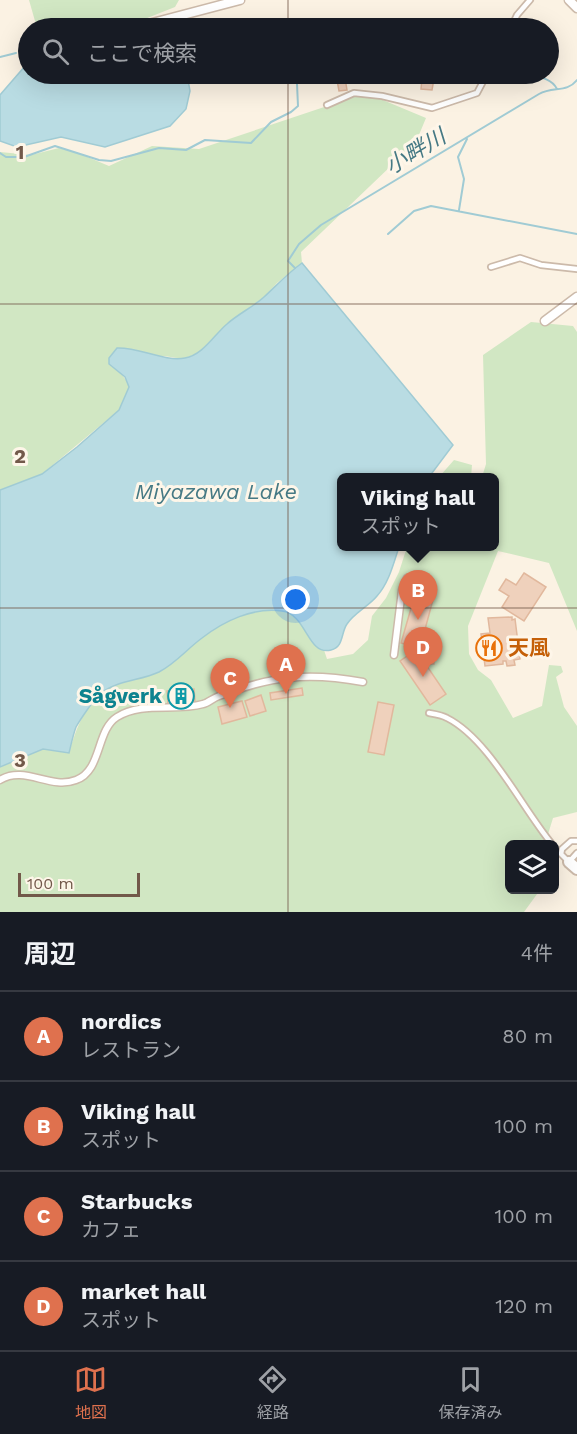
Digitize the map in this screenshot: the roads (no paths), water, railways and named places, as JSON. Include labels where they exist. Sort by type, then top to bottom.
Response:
[{"type":"street","points":[[174,18],[240,0]]},
{"type":"street","points":[[569,0],[577,8]]},
{"type":"street","points":[[545,321],[577,297]]},
{"type":"street","points":[[394,655],[402,590],[407,578]]},
{"type":"street","points":[[0,780],[8,775],[16,774],[58,782],[78,780],[90,769],[109,726],[116,717],[138,710],[203,704],[250,686],[298,676],[330,676],[363,682]]},
{"type":"lane","points":[[516,18],[530,0]]},
{"type":"lane","points":[[327,105],[354,93],[382,96],[427,108],[436,108],[477,93],[482,84]]},
{"type":"lane","points":[[491,267],[520,258],[541,265],[577,269]]},
{"type":"lane","points":[[429,712],[447,717],[468,732],[495,763],[548,840]]},
{"type":"lane","points":[[577,841],[571,841],[562,849],[562,856],[573,866],[577,853]]},
{"type":"water","points":[[18,74],[18,84],[189,84],[190,91],[186,109],[170,126],[105,147],[61,137],[17,147],[0,141],[0,95]]},
{"type":"water","name":"Miyazawa Lake","points":[[302,263],[453,445],[432,473],[337,473],[337,551],[398,551],[385,585],[374,600],[350,620],[340,643],[331,650],[317,647],[297,619],[290,614],[271,610],[250,613],[229,621],[211,632],[159,672],[121,683],[100,694],[76,727],[69,753],[43,749],[0,767],[0,490],[42,474],[119,410],[129,387],[125,377],[109,364],[109,358],[117,348],[177,359],[191,356],[203,349],[227,324],[260,301]]},
{"type":"waterway","points":[[0,57],[16,53]]},
{"type":"waterway","name":"小畔川","points":[[295,268],[288,261],[299,244],[321,225],[539,94],[569,87],[577,80]]},
{"type":"waterway","points":[[0,153],[6,157],[24,157],[55,146],[99,160],[111,161],[159,148],[186,150],[205,140],[251,143],[271,122],[298,106],[297,84]]},
{"type":"waterway","points":[[553,84],[557,89]]},
{"type":"waterway","points":[[459,210],[464,179],[458,157],[467,139]]},
{"type":"waterway","points":[[388,234],[414,211],[431,206],[577,234]]},
{"type":"place","name":"Viking hall","points":[[418,620]]},
{"type":"place","name":"天風","points":[[489,648]]},
{"type":"place","name":"market hall","points":[[423,677]]},
{"type":"place","name":"nordics","points":[[286,694]]},
{"type":"place","name":"Sågverk","points":[[181,696]]},
{"type":"place","name":"Starbucks","points":[[230,708]]}]
